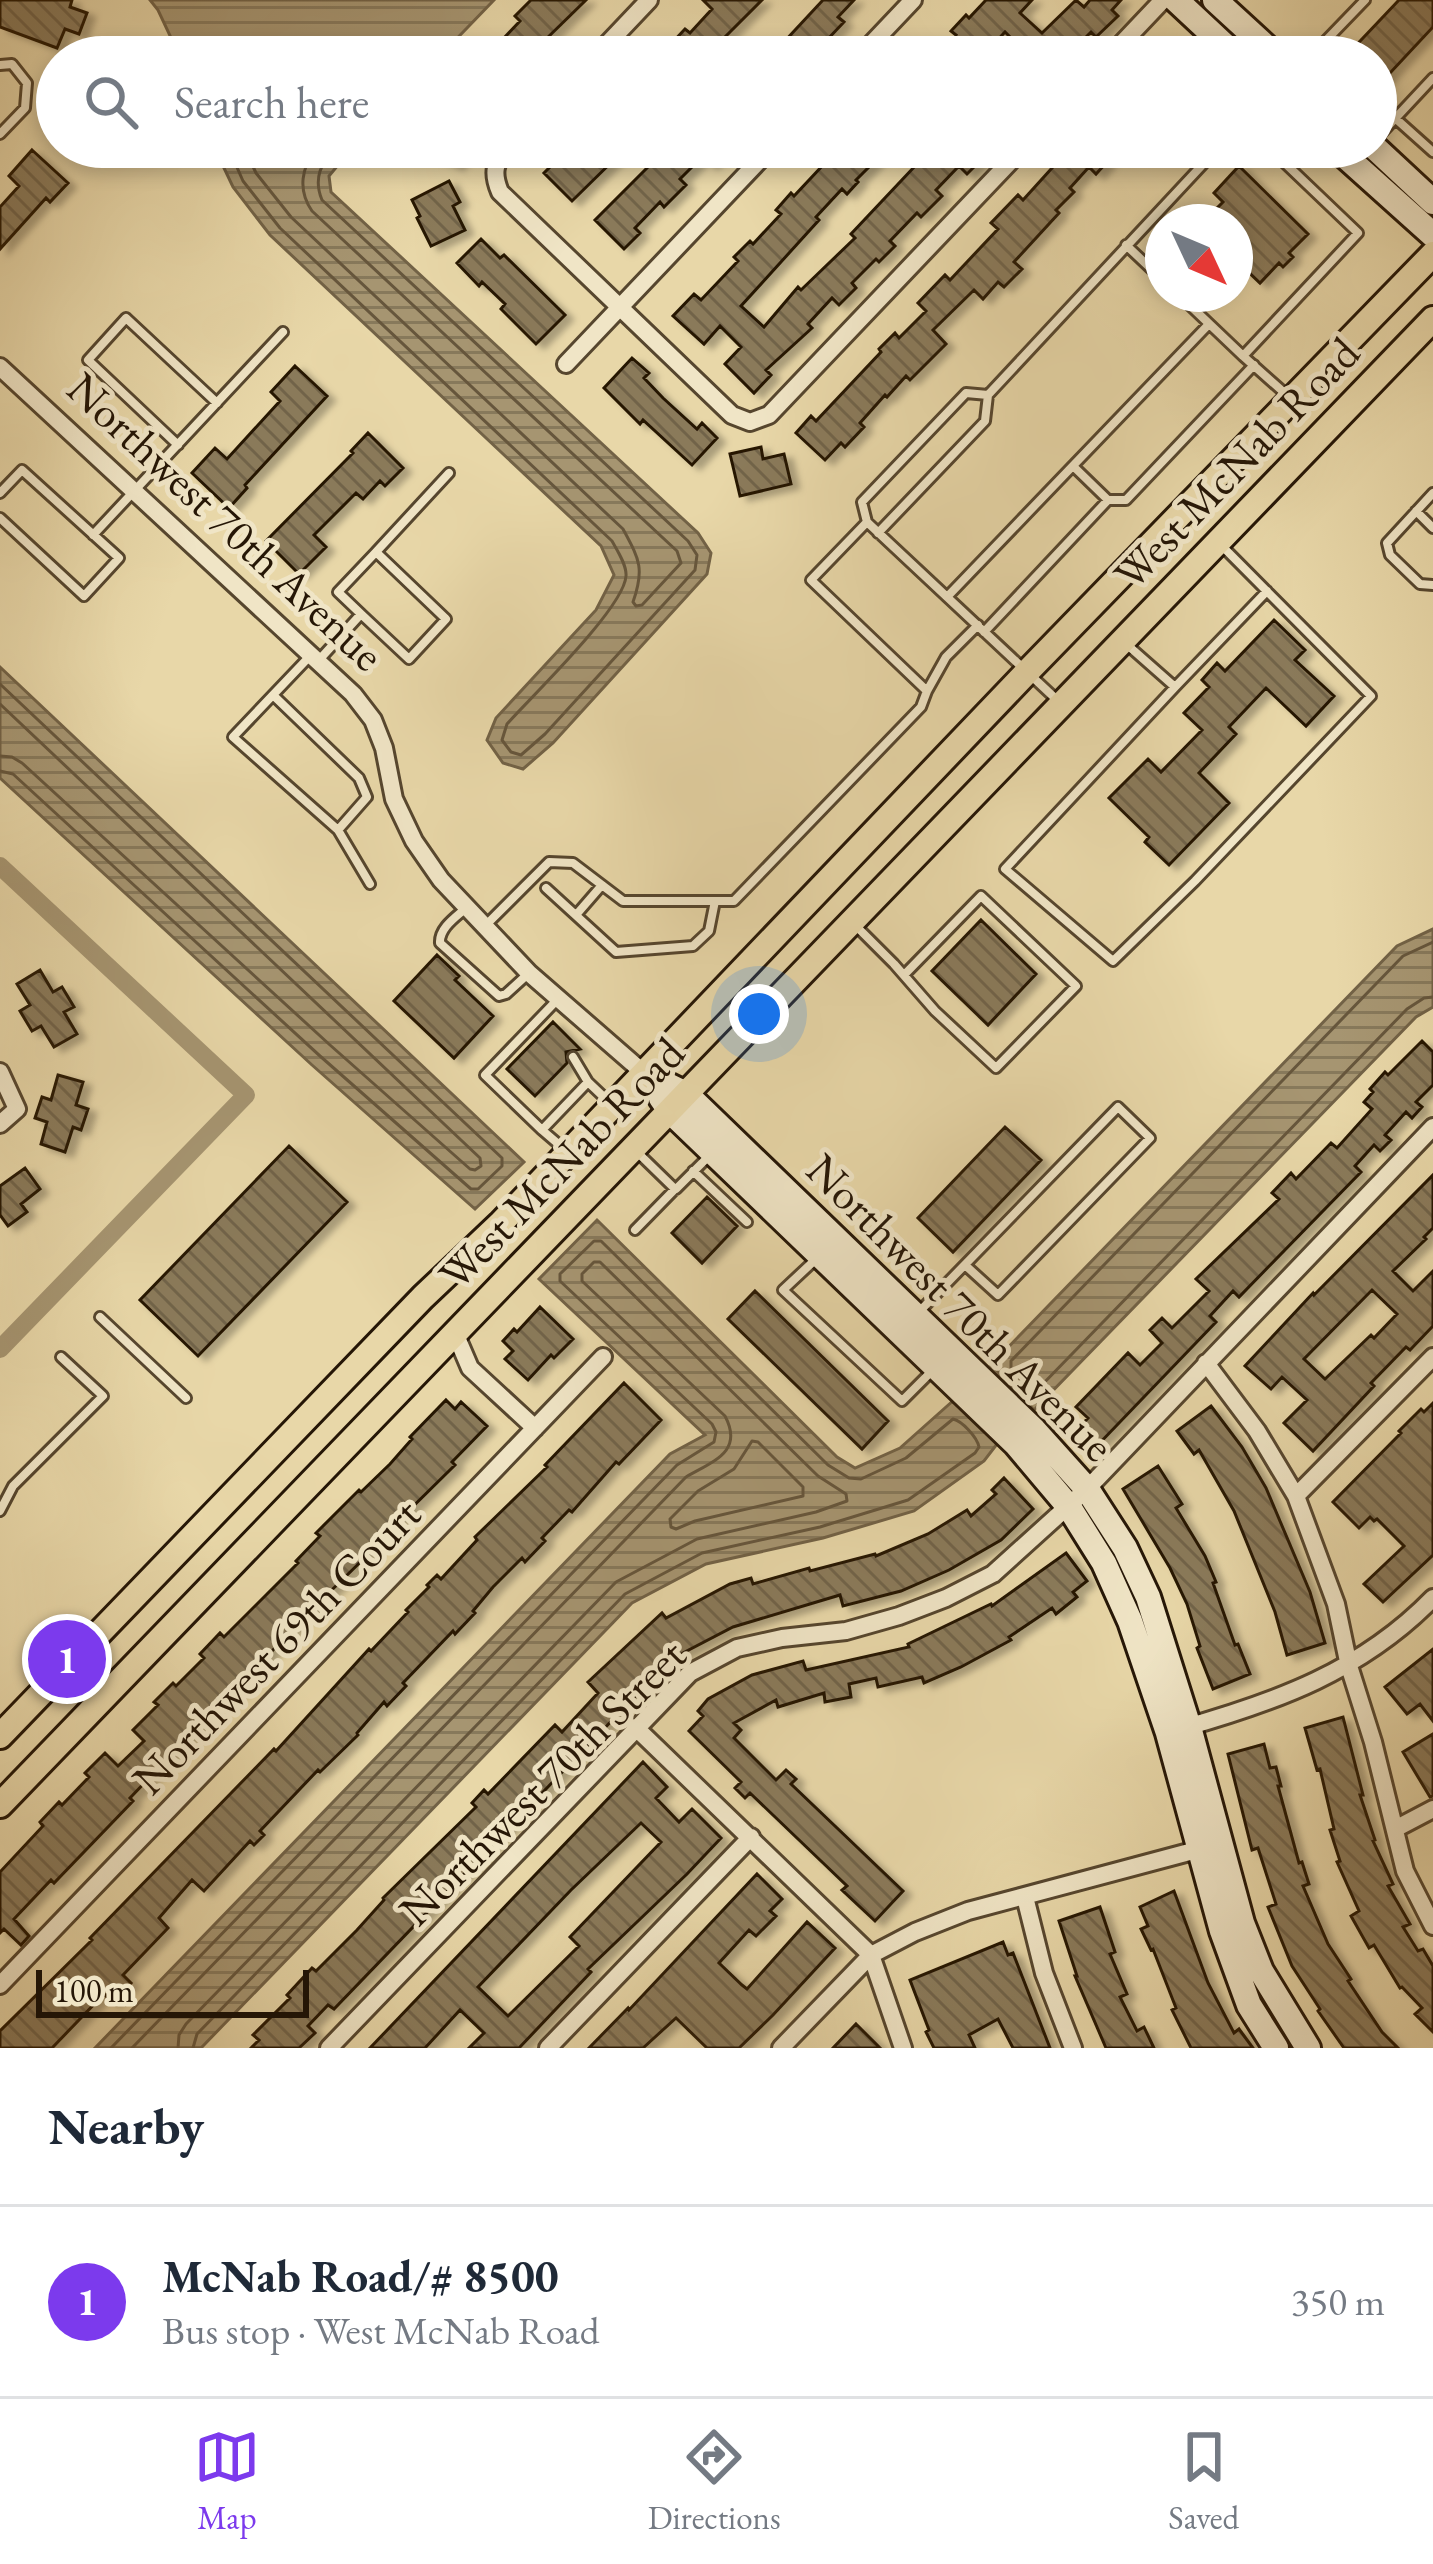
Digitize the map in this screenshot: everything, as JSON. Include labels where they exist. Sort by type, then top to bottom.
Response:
[{"type":"main road","name":"West McNab Road","points":[[0,1736],[1433,254]]},
{"type":"main road","name":"West McNab Road","points":[[0,1804],[1433,320]]},
{"type":"street","points":[[615,36],[649,0]]},
{"type":"street","points":[[1129,36],[1163,0]]},
{"type":"street","points":[[1176,0],[1215,36]]},
{"type":"street","points":[[1215,0],[1254,36]]},
{"type":"street","points":[[878,36],[911,1]]},
{"type":"street","points":[[1397,165],[1433,202]]},
{"type":"street","points":[[495,168],[493,176],[500,192],[732,415],[750,422],[769,415],[1004,168]]},
{"type":"street","points":[[566,364],[752,168]]},
{"type":"street","points":[[1358,168],[1433,235]]},
{"type":"street","name":"Northwest 70th Avenue","points":[[0,368],[353,694],[373,720],[394,799],[414,841],[441,880],[529,973],[916,1315],[944,1359],[1016,1444],[1078,1498],[1178,1730],[1210,1846],[1261,1971],[1308,2048]]},
{"type":"street","points":[[0,1072],[17,1109],[0,1124]]},
{"type":"street","name":"Northwest 70th Avenue","points":[[678,1102],[713,1152],[819,1257],[944,1359]]},
{"type":"street","name":"Northwest 70th Street","points":[[329,2048],[690,1673],[737,1648],[882,1621],[946,1598],[993,1574],[1078,1498],[1433,1127]]},
{"type":"street","points":[[455,1333],[470,1368],[535,1428]]},
{"type":"street","name":"Northwest 69th Court","points":[[0,1985],[603,1357]]},
{"type":"street","points":[[1296,1496],[1433,1357]]},
{"type":"street","points":[[1207,1363],[1257,1430],[1296,1496],[1336,1604],[1405,1871],[1433,1926]]},
{"type":"street","points":[[1178,1730],[1278,1698],[1349,1666],[1433,1598]]},
{"type":"street","points":[[635,1727],[871,1955],[903,2048]]},
{"type":"street","points":[[1395,1829],[1433,1810]]},
{"type":"street","points":[[548,2048],[751,1837]]},
{"type":"street","points":[[781,2048],[871,1955],[915,1932],[968,1911],[1210,1846]]},
{"type":"street","name":"Northwest 70th Avenue","points":[[1210,1846],[1222,1931],[1249,2006],[1276,2048]]},
{"type":"street","points":[[1025,1897],[1044,1973],[1072,2048]]},
{"type":"lane","points":[[1330,36],[1365,0]]},
{"type":"lane","points":[[0,65],[12,64],[27,83],[25,108],[0,134]]},
{"type":"lane","points":[[1397,117],[1433,78]]},
{"type":"lane","points":[[1397,119],[1433,152]]},
{"type":"lane","points":[[878,533],[985,421],[988,395],[1199,168]]},
{"type":"lane","points":[[1244,356],[1358,233],[1290,168]]},
{"type":"lane","points":[[1126,245],[1145,263]]},
{"type":"lane","points":[[1197,312],[1292,400]]},
{"type":"lane","points":[[178,445],[88,360],[126,318],[217,404]]},
{"type":"lane","points":[[947,597],[1209,324]]},
{"type":"lane","points":[[93,535],[283,332]]},
{"type":"lane","points":[[1073,466],[1108,500],[1126,500],[1254,365]]},
{"type":"lane","points":[[988,395],[966,393],[862,502],[867,522],[1062,704]]},
{"type":"lane","points":[[0,494],[22,470],[119,558],[84,596],[0,518]]},
{"type":"lane","points":[[376,552],[446,619],[410,659],[338,592],[449,473]]},
{"type":"lane","points":[[1433,493],[1387,543],[1390,555],[1420,584],[1433,585]]},
{"type":"lane","points":[[485,926],[549,862],[573,863],[622,902],[734,901],[921,707],[946,657],[981,629],[1108,500]]},
{"type":"lane","points":[[1416,511],[1433,527]]},
{"type":"lane","points":[[867,522],[811,580],[927,691]]},
{"type":"lane","points":[[1217,542],[1267,591],[1371,696],[1113,961],[1005,868],[1267,591]]},
{"type":"lane","points":[[361,614],[233,737],[338,830],[370,884]]},
{"type":"lane","points":[[1123,640],[1175,687]]},
{"type":"lane","points":[[273,695],[359,778],[367,797],[338,830]]},
{"type":"lane","points":[[576,915],[602,885]]},
{"type":"lane","points":[[546,888],[616,952],[693,946],[709,932],[715,901]]},
{"type":"lane","points":[[852,922],[935,1010],[996,1068],[1076,986],[981,896],[904,975]]},
{"type":"lane","points":[[467,907],[448,924],[440,943],[499,996],[529,973]]},
{"type":"lane","points":[[558,998],[485,1076],[542,1130],[559,1162]]},
{"type":"lane","points":[[538,1020],[546,1028]]},
{"type":"lane","points":[[573,1057],[588,1082],[613,1106]]},
{"type":"lane","points":[[542,1130],[588,1082]]},
{"type":"lane","points":[[916,1315],[1118,1107],[1150,1138],[998,1295],[965,1265]]},
{"type":"lane","points":[[634,1148],[675,1189]]},
{"type":"lane","points":[[635,1230],[713,1152]]},
{"type":"lane","points":[[693,1171],[747,1222]]},
{"type":"lane","points":[[819,1257],[783,1290],[902,1400],[944,1359]]},
{"type":"lane","points":[[100,1317],[186,1398]]},
{"type":"lane","points":[[0,1511],[14,1486],[103,1396],[62,1357]]},
{"type":"water","points":[[150,0],[494,0],[459,36],[170,36]]},
{"type":"water","points":[[224,168],[336,168],[329,176],[331,192],[698,533],[711,553],[707,574],[553,743],[523,769],[503,763],[487,740],[496,718],[596,610],[614,575],[601,546],[270,235]]},
{"type":"water","points":[[0,667],[524,1162],[475,1209],[0,778]]},
{"type":"water","points":[[1433,929],[1433,1007],[1416,1017],[1034,1410],[991,1365],[1397,946]]},
{"type":"water","points":[[597,1220],[837,1457],[855,1468],[900,1448],[955,1399],[997,1444],[984,1461],[914,1511],[823,1538],[706,1564],[632,1603],[201,2048],[95,2048],[670,1454],[705,1435],[539,1279]]},
{"type":"building","points":[[0,0],[72,0],[70,7],[87,13],[79,34],[65,29],[62,36],[36,36],[36,40],[0,27]]},
{"type":"building","points":[[531,0],[586,0],[549,36],[506,36],[520,21],[515,16]]},
{"type":"building","points":[[703,0],[762,0],[726,36],[678,36],[685,29],[690,33],[712,9]]},
{"type":"building","points":[[823,0],[854,0],[838,17],[844,22],[831,36],[790,36]]},
{"type":"building","points":[[986,0],[1032,0],[1020,13],[1042,33],[1076,0],[1084,7],[1090,0],[1121,0],[1112,10],[1118,16],[1097,36],[1091,32],[1087,36],[1009,36],[1005,32],[1001,36],[955,36],[951,31],[966,15],[969,18]]},
{"type":"building","points":[[1399,0],[1433,0],[1433,27],[1397,66],[1397,36],[1365,36]]},
{"type":"building","points":[[32,150],[36,168],[52,168],[68,183],[50,202],[46,198],[0,249],[0,207],[19,186],[9,176]]},
{"type":"building","points":[[549,168],[606,168],[572,201],[544,173]]},
{"type":"building","points":[[647,168],[691,168],[680,179],[686,185],[664,207],[660,202],[635,228],[640,233],[624,249],[595,220]]},
{"type":"building","points":[[820,168],[868,168],[847,194],[842,189],[816,217],[819,220],[741,306],[764,327],[798,287],[801,290],[855,238],[851,234],[913,168],[957,168],[936,190],[942,196],[890,241],[895,246],[852,283],[856,288],[839,305],[832,298],[808,324],[812,328],[766,370],[771,375],[754,393],[725,364],[741,347],[720,326],[704,344],[673,316],[694,294],[701,300],[738,261],[734,257],[781,214],[776,210],[791,193],[794,196]]},
{"type":"building","points":[[1052,168],[1088,168],[1070,188],[1074,192],[1056,210],[1059,213],[1014,262],[1022,269],[1004,287],[998,282],[983,299],[974,290],[933,330],[946,344],[910,380],[906,376],[885,395],[860,423],[864,427],[825,460],[796,433],[811,416],[816,421],[895,333],[899,338],[926,311],[918,303],[945,275],[950,280],[998,229],[991,223],[1018,195],[1023,200]]},
{"type":"building","points":[[1241,168],[1308,234],[1289,253],[1293,257],[1283,267],[1279,263],[1260,283],[1253,276],[1253,204],[1223,202],[1214,193]]},
{"type":"building","points":[[449,181],[460,202],[453,206],[465,230],[431,246],[412,200]]},
{"type":"building","points":[[481,239],[565,315],[536,344],[501,309],[505,304],[457,263]]},
{"type":"building","points":[[632,358],[649,373],[644,378],[663,398],[697,429],[702,423],[717,438],[692,465],[604,388]]},
{"type":"building","points":[[295,366],[327,396],[229,508],[192,473],[215,448],[227,459],[280,401],[271,392]]},
{"type":"building","points":[[368,433],[403,468],[385,486],[380,481],[363,499],[356,493],[314,535],[326,547],[299,574],[266,541]]},
{"type":"building","points":[[761,447],[763,459],[784,454],[791,484],[740,496],[730,454]]},
{"type":"building","points":[[1274,620],[1305,650],[1295,660],[1334,696],[1306,726],[1266,688],[1229,727],[1236,734],[1199,773],[1229,803],[1169,865],[1145,842],[1149,837],[1109,798],[1148,759],[1161,772],[1202,730],[1184,713],[1209,687],[1202,680],[1217,663],[1225,671]]},
{"type":"building","points":[[981,920],[1036,974],[988,1025],[932,971]]},
{"type":"building","points":[[437,955],[459,976],[455,980],[493,1016],[454,1058],[394,1001]]},
{"type":"building","points":[[40,970],[53,992],[62,987],[74,1007],[64,1012],[77,1034],[54,1047],[41,1026],[32,1031],[20,1011],[30,1005],[17,984]]},
{"type":"building","points":[[553,1022],[580,1049],[566,1052],[567,1063],[535,1096],[507,1069]]},
{"type":"building","points":[[1422,1041],[1433,1052],[1433,1085],[1416,1102],[1422,1107],[1412,1118],[1406,1112],[1385,1135],[1391,1140],[1380,1151],[1374,1145],[1355,1166],[1361,1172],[1239,1297],[1233,1291],[1210,1316],[1216,1322],[1094,1449],[1075,1432],[1088,1418],[1076,1407],[1128,1353],[1140,1365],[1162,1343],[1150,1330],[1162,1318],[1172,1328],[1209,1291],[1196,1279],[1279,1199],[1272,1193],[1291,1173],[1296,1179],[1331,1143],[1337,1148],[1372,1109],[1364,1102],[1373,1092],[1370,1089]]},
{"type":"building","points":[[58,1075],[83,1082],[76,1105],[88,1109],[81,1130],[73,1127],[65,1152],[41,1144],[47,1122],[35,1118],[42,1097],[51,1100]]},
{"type":"building","points":[[1005,1127],[1041,1160],[953,1252],[918,1218]]},
{"type":"building","points":[[289,1146],[347,1202],[198,1356],[140,1300]]},
{"type":"building","points":[[25,1168],[40,1189],[21,1204],[27,1212],[8,1226],[0,1215],[0,1186]]},
{"type":"building","points":[[1433,1175],[1433,1228],[1393,1271],[1413,1291],[1433,1271],[1433,1326],[1371,1383],[1374,1386],[1313,1451],[1284,1423],[1307,1400],[1282,1377],[1271,1389],[1245,1366]],"holes":[[[1372,1290],[1397,1314],[1325,1379],[1304,1359]]]},
{"type":"building","points":[[707,1197],[737,1226],[702,1263],[672,1233]]},
{"type":"building","points":[[755,1291],[888,1421],[862,1449],[728,1319]]},
{"type":"building","points":[[540,1307],[573,1339],[528,1380],[505,1359],[513,1351],[503,1341]]},
{"type":"building","points":[[624,1383],[661,1420],[542,1538],[545,1541],[525,1562],[522,1558],[493,1587],[475,1613],[403,1683],[406,1686],[387,1706],[384,1702],[358,1735],[260,1831],[264,1835],[254,1845],[250,1841],[204,1891],[192,1880],[159,1918],[168,1928],[123,1975],[131,1983],[112,2002],[104,1994],[52,2048],[0,2048],[0,2031],[276,1751],[408,1612],[427,1585],[437,1575],[441,1579],[475,1537]]},
{"type":"building","points":[[446,1400],[455,1409],[461,1402],[487,1426],[452,1462],[455,1465],[299,1622],[248,1682],[198,1727],[54,1883],[51,1880],[14,1919],[29,1936],[21,1945],[4,1929],[0,1933],[0,1872],[43,1826],[40,1822],[89,1777],[85,1773],[105,1753],[118,1766],[144,1741],[133,1730],[158,1705],[154,1702],[204,1658],[200,1654],[220,1633],[224,1637],[298,1563],[320,1536],[316,1533],[390,1464]]},
{"type":"building","points":[[1433,1403],[1433,1555],[1383,1602],[1364,1584],[1404,1546],[1377,1519],[1370,1517],[1359,1528],[1333,1502],[1421,1409],[1424,1412]]},
{"type":"building","points":[[1211,1406],[1266,1488],[1310,1592],[1325,1643],[1287,1655],[1234,1511],[1199,1450],[1194,1454],[1177,1431]]},
{"type":"building","points":[[1158,1466],[1182,1504],[1176,1508],[1205,1556],[1235,1645],[1250,1674],[1213,1689],[1187,1604],[1123,1489]]},
{"type":"building","points":[[1004,1478],[1033,1509],[1001,1540],[949,1570],[901,1591],[843,1606],[840,1595],[733,1627],[683,1653],[649,1682],[334,2009],[328,2005],[308,2026],[315,2033],[299,2048],[251,2048],[259,2040],[253,2035],[312,1968],[316,1971],[476,1807],[472,1803],[484,1790],[488,1794],[555,1725],[562,1732],[598,1693],[588,1682],[662,1613],[666,1618],[751,1578],[753,1584],[876,1556],[928,1534],[967,1510],[971,1516],[996,1494],[992,1490]]},
{"type":"building","points":[[1066,1553],[1087,1581],[1073,1592],[1077,1597],[1056,1614],[1052,1608],[1011,1640],[961,1667],[924,1683],[922,1677],[878,1687],[876,1678],[849,1684],[851,1697],[825,1702],[824,1693],[778,1707],[776,1700],[734,1723],[741,1730],[734,1738],[776,1780],[786,1770],[796,1779],[791,1784],[903,1891],[875,1921],[842,1890],[847,1886],[750,1793],[745,1798],[735,1788],[741,1782],[689,1731],[703,1716],[698,1711],[708,1699],[752,1675],[803,1661],[806,1670],[909,1647],[992,1606]]},
{"type":"building","points":[[1433,1649],[1433,1721],[1420,1704],[1407,1714],[1385,1687]]},
{"type":"building","points":[[1343,1717],[1373,1841],[1393,1884],[1388,1886],[1410,1924],[1403,1927],[1433,1966],[1433,2032],[1415,2014],[1422,2008],[1400,1988],[1374,1945],[1369,1948],[1351,1916],[1359,1911],[1337,1862],[1320,1769],[1305,1728]]},
{"type":"building","points":[[1433,1734],[1433,1796],[1430,1797],[1403,1752]]},
{"type":"building","points":[[1264,1744],[1270,1768],[1276,1767],[1299,1863],[1309,1884],[1303,1886],[1328,1944],[1382,2032],[1398,2048],[1344,2048],[1292,1966],[1268,1907],[1276,1904],[1258,1848],[1252,1850],[1228,1754]]},
{"type":"building","points":[[643,1762],[667,1787],[656,1798],[679,1822],[692,1809],[721,1838],[588,1969],[591,1972],[519,2048],[469,2048],[484,2033],[460,2010],[425,2048],[370,2048]],"holes":[[[641,1823],[661,1842],[570,1937],[579,1946],[508,2016],[478,1987]]]},
{"type":"building","points":[[757,1874],[782,1899],[770,1911],[776,1916],[756,1936],[749,1930],[719,1963],[742,1985],[747,1989],[807,1922],[835,1948],[773,2015],[739,2048],[707,2048],[676,2018],[643,2048],[589,2048],[629,2010]]},
{"type":"building","points":[[1174,1891],[1208,1983],[1234,2033],[1239,2029],[1253,2048],[1191,2048],[1141,1929],[1148,1926],[1140,1907]]},
{"type":"building","points":[[1100,1907],[1115,1952],[1110,1954],[1127,1994],[1120,1997],[1137,2031],[1144,2027],[1154,2048],[1106,2048],[1075,1976],[1059,1921]]},
{"type":"building","points":[[1003,1942],[1008,1955],[1013,1953],[1050,2048],[1013,2048],[998,2019],[969,2035],[975,2048],[934,2048],[910,1980]]},
{"type":"building","points":[[856,2024],[880,2048],[833,2048]]},
{"type":"waterway","points":[[0,866],[246,1095],[0,1349]]},
{"type":"place","name":"McNab Road/# 8500","points":[[67,1659]]}]
